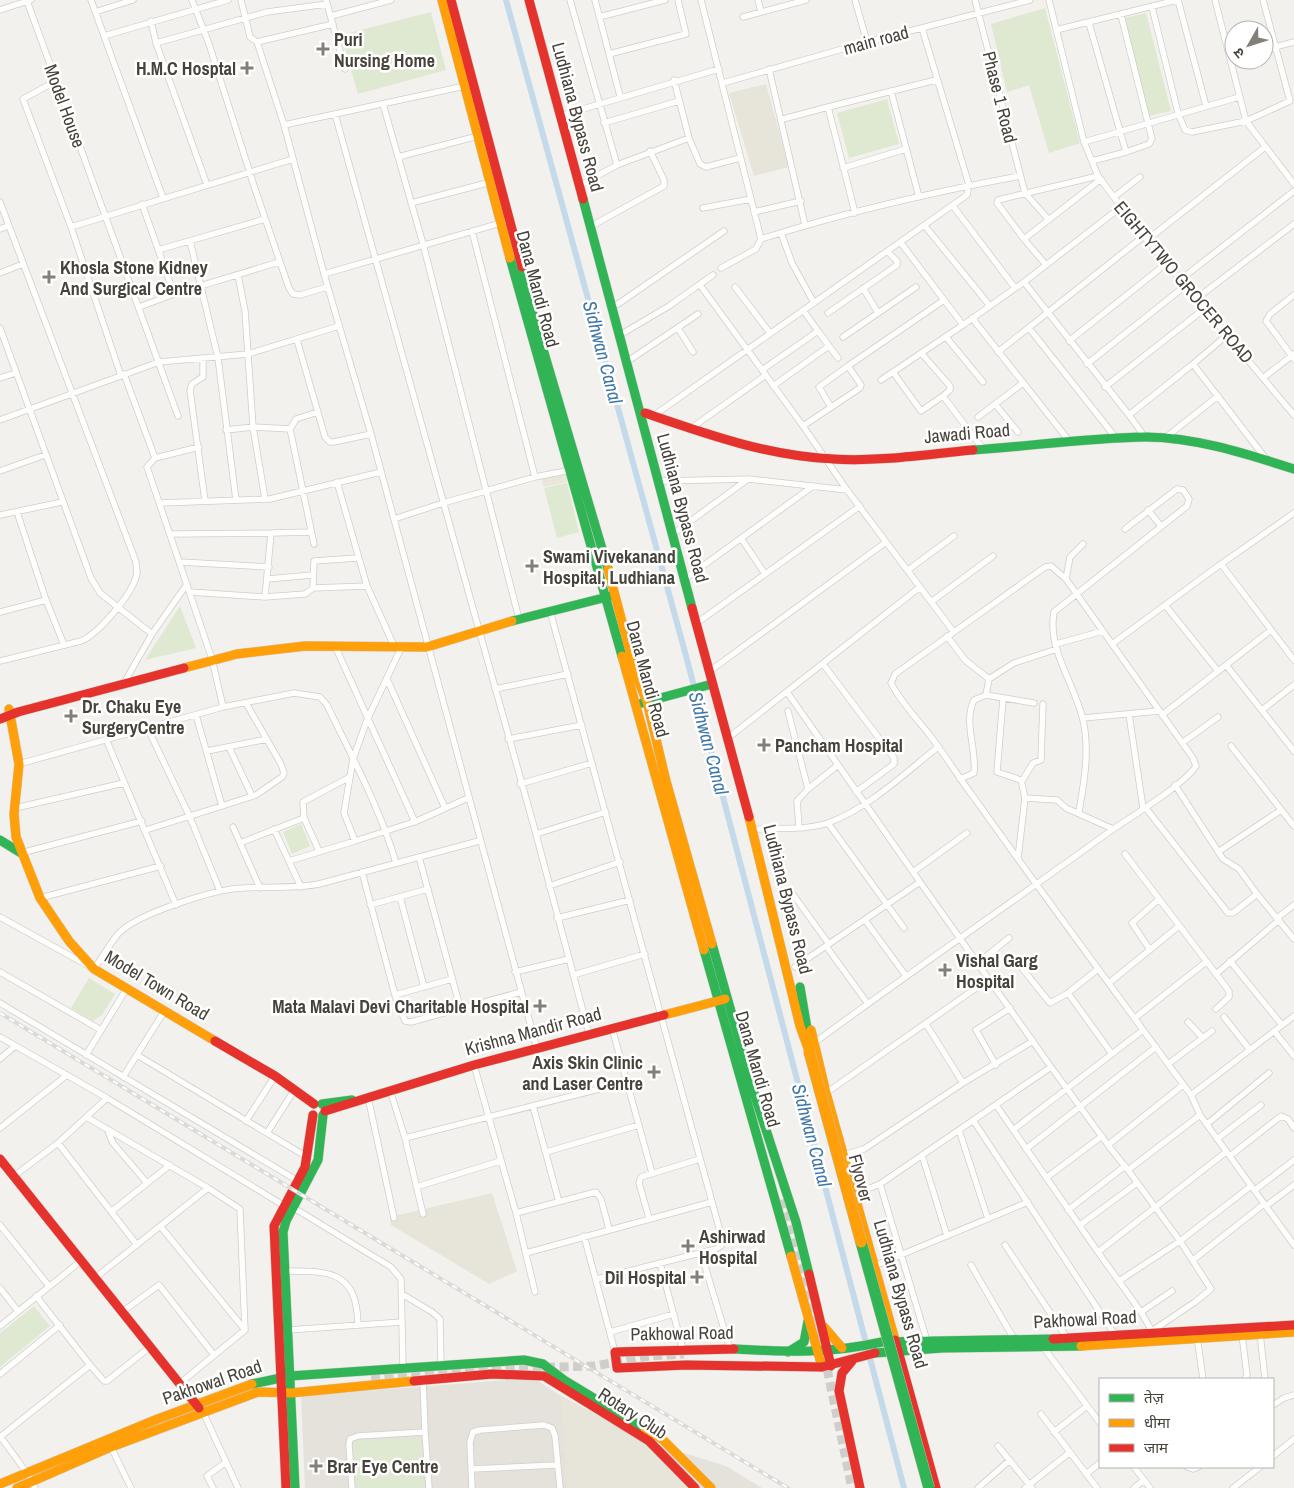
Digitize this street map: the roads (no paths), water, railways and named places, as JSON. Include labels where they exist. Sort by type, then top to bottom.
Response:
[{"type":"main road","name":"Dana Mandi Road","points":[[442,0],[491,182],[506,221],[520,295],[642,703],[777,1187],[809,1316],[824,1358]]},
{"type":"main road","points":[[7,713],[123,685],[212,659],[272,649],[335,646],[427,647],[478,630],[611,596],[506,221],[451,0]]},
{"type":"main road","name":"Ludhiana Bypass Road","points":[[529,0],[707,685],[776,917],[804,1025]]},
{"type":"main road","name":"Ludhiana Bypass Road","points":[[535,0],[632,359],[649,415],[677,532],[796,967],[804,1025],[799,1034],[923,1488]]},
{"type":"main road","name":"Jawadi Road","points":[[649,415],[690,429],[782,452],[826,459],[850,460],[1145,437],[1213,445],[1294,469]]},
{"type":"main road","points":[[642,703],[707,685]]},
{"type":"main road","name":"Model Town Road","points":[[7,713],[19,764],[15,808],[16,837],[40,898],[69,941],[94,970],[275,1076],[295,1089],[319,1110]]},
{"type":"main road","points":[[0,840],[21,852]]},
{"type":"main road","name":"Krishna Mandir Road","points":[[319,1110],[363,1099],[474,1065],[724,999]]},
{"type":"main road","name":"Flyover","points":[[804,1025],[812,1047],[929,1488]]},
{"type":"main road","name":"Ludhiana Bypass Road","points":[[812,1047],[855,1194],[936,1488]]},
{"type":"main road","points":[[285,1377],[288,1330],[284,1232],[289,1207],[307,1157],[319,1110]]},
{"type":"main road","points":[[295,1488],[274,1236],[276,1218],[289,1207],[318,1160],[319,1110]]},
{"type":"main road","points":[[0,1159],[199,1408]]},
{"type":"main road","points":[[777,1187],[796,1222],[822,1323],[824,1358]]},
{"type":"main road","points":[[791,1354],[804,1342],[809,1316]]},
{"type":"main road","points":[[822,1323],[842,1348]]},
{"type":"main road","name":"Pakhowal Road","points":[[856,1355],[842,1348],[824,1358],[730,1349],[615,1352],[617,1368],[686,1366],[824,1358],[856,1355],[884,1346],[1042,1343],[1294,1325]]},
{"type":"main road","name":"Pakhowal Road","points":[[897,1346],[927,1340],[1014,1339],[1042,1343],[1067,1338],[1116,1335],[1197,1337],[1294,1332]]},
{"type":"main road","points":[[856,1355],[842,1373],[839,1391],[860,1488]]},
{"type":"main road","name":"Pakhowal Road","points":[[0,1484],[31,1481],[199,1408],[232,1389],[285,1377],[511,1360],[537,1361],[561,1383]]},
{"type":"main road","name":"Pakhowal Road","points":[[17,1488],[107,1438],[199,1408],[258,1392],[286,1393],[492,1374],[544,1376]]},
{"type":"main road","name":"Rotary Club","points":[[544,1376],[561,1383],[649,1441],[695,1488]]},
{"type":"main road","points":[[561,1383],[662,1438],[711,1488]]},
{"type":"main road","points":[[286,1393],[286,1488]]},
{"type":"main road","points":[[649,1441],[658,1440],[664,1444],[705,1488]]},
{"type":"street","points":[[91,0],[163,198]]},
{"type":"street","points":[[96,12],[133,0]]},
{"type":"street","points":[[192,0],[279,262],[293,294],[300,295],[327,287]]},
{"type":"street","points":[[104,36],[228,0]]},
{"type":"street","points":[[241,0],[250,37],[257,42],[284,126],[327,287],[371,434],[479,841],[537,1049]]},
{"type":"street","points":[[330,16],[392,0]]},
{"type":"street","points":[[570,0],[604,123],[618,165]]},
{"type":"street","points":[[595,0],[620,96]]},
{"type":"street","points":[[599,17],[665,0]]},
{"type":"street","points":[[609,54],[686,34],[678,0]]},
{"type":"street","points":[[700,0],[723,83],[761,239],[756,249],[721,268]]},
{"type":"street","points":[[758,0],[761,12]]},
{"type":"street","points":[[743,17],[806,0]]},
{"type":"street","points":[[855,0],[867,42]]},
{"type":"street","name":"Phase 1 Road","points":[[975,0],[1024,193]]},
{"type":"street","name":"main road","points":[[723,83],[867,42],[1030,0]]},
{"type":"street","name":"EIGHTYTWO GROCER ROAD","points":[[1049,0],[1084,142],[1100,178],[1180,280],[1294,415]]},
{"type":"street","points":[[1056,30],[1178,0],[1206,106]]},
{"type":"street","points":[[1215,0],[1224,31]]},
{"type":"street","points":[[0,10],[29,1]]},
{"type":"street","name":"Model House","points":[[29,1],[56,81],[140,307],[178,416]]},
{"type":"street","points":[[1152,7],[1178,113],[1182,124],[1188,132],[1246,121],[1292,104],[1292,94],[1276,46],[1266,1]]},
{"type":"street","points":[[156,43],[266,12],[327,2],[345,69]]},
{"type":"street","points":[[1092,161],[1126,152],[1151,142],[1149,122],[1121,15]]},
{"type":"street","points":[[151,21],[156,43],[207,185]]},
{"type":"street","points":[[1089,23],[1126,152]]},
{"type":"street","points":[[257,42],[333,24]]},
{"type":"street","points":[[649,415],[967,196],[969,185],[936,80],[922,28]]},
{"type":"street","points":[[1276,46],[1294,42]]},
{"type":"street","points":[[566,114],[674,80],[719,69]]},
{"type":"street","points":[[769,69],[782,118],[805,225]]},
{"type":"street","points":[[1234,70],[1246,121],[1294,184]]},
{"type":"street","points":[[674,80],[689,138],[701,166],[706,167],[740,158]]},
{"type":"street","points":[[782,118],[936,80]]},
{"type":"street","points":[[56,81],[23,99],[155,458]]},
{"type":"street","points":[[284,126],[465,86]]},
{"type":"street","points":[[891,91],[919,197]]},
{"type":"street","points":[[1084,142],[1178,113],[1239,97]]},
{"type":"street","points":[[604,123],[679,101]]},
{"type":"street","points":[[383,104],[423,244],[487,492],[522,618]]},
{"type":"street","points":[[828,107],[855,213]]},
{"type":"street","points":[[335,114],[520,784],[536,834],[589,1034]]},
{"type":"street","points":[[398,157],[478,136]]},
{"type":"street","points":[[584,183],[650,151],[689,138]]},
{"type":"street","points":[[998,352],[1265,147]]},
{"type":"street","points":[[843,168],[906,149]]},
{"type":"street","points":[[595,224],[662,188],[664,180],[650,151]]},
{"type":"street","points":[[71,227],[293,159]]},
{"type":"street","points":[[761,239],[805,225],[919,197],[969,185],[1020,176]]},
{"type":"street","points":[[1114,197],[1140,177]]},
{"type":"street","points":[[1046,265],[996,201],[1024,193],[1100,178]]},
{"type":"street","points":[[1024,239],[1100,178]]},
{"type":"street","points":[[411,203],[491,182]]},
{"type":"street","points":[[1180,280],[1294,191]]},
{"type":"street","points":[[1024,193],[1049,220]]},
{"type":"street","points":[[702,208],[751,199]]},
{"type":"street","points":[[754,212],[801,201]]},
{"type":"street","points":[[0,202],[136,562],[137,574],[134,582],[117,606],[91,636],[64,645],[0,661]]},
{"type":"street","points":[[142,204],[174,294]]},
{"type":"street","points":[[953,206],[1014,288]]},
{"type":"street","points":[[881,380],[922,354],[1024,282],[1122,207]]},
{"type":"street","points":[[158,250],[265,219]]},
{"type":"street","points":[[324,274],[506,221]]},
{"type":"street","points":[[1196,299],[1294,224]]},
{"type":"street","points":[[0,229],[8,226]]},
{"type":"street","points":[[925,226],[990,306]]},
{"type":"street","points":[[618,304],[724,230]]},
{"type":"street","points":[[472,231],[535,477]]},
{"type":"street","points":[[781,232],[792,263],[814,303]]},
{"type":"street","points":[[190,241],[218,358],[236,500]]},
{"type":"street","points":[[900,243],[963,325]]},
{"type":"street","points":[[828,313],[897,265],[897,261],[888,252]]},
{"type":"street","points":[[140,307],[174,294],[279,262]]},
{"type":"street","points":[[0,273],[23,264]]},
{"type":"street","points":[[1069,341],[1167,264]]},
{"type":"street","points":[[238,275],[245,311],[253,427],[265,499]]},
{"type":"street","points":[[625,332],[713,275]]},
{"type":"street","points":[[1024,282],[1145,437]]},
{"type":"street","points":[[700,285],[803,426],[847,490],[953,632]]},
{"type":"street","points":[[1087,364],[1185,286]]},
{"type":"street","points":[[734,287],[770,333]]},
{"type":"street","points":[[843,337],[916,287]]},
{"type":"street","points":[[863,288],[878,313]]},
{"type":"street","points":[[1264,378],[1293,357],[1266,320],[1270,314],[1294,295]]},
{"type":"street","points":[[831,407],[820,392],[819,387],[944,300]]},
{"type":"street","points":[[1105,387],[1204,309]]},
{"type":"street","points":[[803,310],[838,358]]},
{"type":"street","points":[[632,359],[698,314]]},
{"type":"street","points":[[972,318],[1070,442]]},
{"type":"street","points":[[0,420],[160,362],[248,354],[339,326]]},
{"type":"street","points":[[0,328],[91,578],[100,593],[152,634]]},
{"type":"street","points":[[678,328],[693,352]]},
{"type":"street","points":[[1029,328],[1116,438]]},
{"type":"street","points":[[690,429],[818,331]]},
{"type":"street","points":[[1129,415],[1227,335]]},
{"type":"street","points":[[946,337],[983,382]]},
{"type":"street","points":[[297,340],[323,432],[330,442],[371,434]]},
{"type":"street","points":[[773,386],[829,346]]},
{"type":"street","points":[[893,372],[920,410],[943,396],[950,390],[950,386],[922,354]]},
{"type":"street","points":[[203,359],[203,377],[192,384],[190,390],[205,501]]},
{"type":"street","points":[[1193,364],[1267,461]]},
{"type":"street","points":[[803,426],[860,388],[861,385],[848,366]]},
{"type":"street","points":[[0,378],[16,373]]},
{"type":"street","points":[[978,416],[1023,384]]},
{"type":"street","points":[[943,396],[983,449]]},
{"type":"street","points":[[1165,438],[1218,396]]},
{"type":"street","points":[[995,404],[1018,432]]},
{"type":"street","points":[[314,544],[290,429],[296,419],[318,412]]},
{"type":"street","points":[[226,430],[253,427],[290,429]]},
{"type":"street","points":[[199,447],[155,458],[147,467],[212,659],[223,707]]},
{"type":"street","points":[[0,472],[45,455]]},
{"type":"street","points":[[394,519],[535,477],[571,470]]},
{"type":"street","points":[[160,503],[265,499],[302,492],[381,472]]},
{"type":"street","points":[[677,532],[748,479]]},
{"type":"street","points":[[664,481],[748,479],[847,490]]},
{"type":"street","points":[[337,482],[357,558],[367,586],[398,646],[387,679],[367,720],[353,759],[344,813],[355,841]]},
{"type":"street","points":[[690,576],[813,486]]},
{"type":"street","points":[[1079,812],[1086,764],[1083,718],[1056,646],[1054,612],[1189,503],[1183,490],[1177,489],[1125,529]]},
{"type":"street","points":[[0,515],[62,502]]},
{"type":"street","points":[[701,620],[860,506]]},
{"type":"street","points":[[1148,510],[1162,526]]},
{"type":"street","points":[[17,512],[46,600],[64,645]]},
{"type":"street","points":[[1112,644],[1221,564],[1294,514]]},
{"type":"street","points":[[170,534],[311,532]]},
{"type":"street","points":[[265,597],[271,533]]},
{"type":"street","points":[[908,570],[954,536]]},
{"type":"street","points":[[741,538],[765,574]]},
{"type":"street","points":[[714,668],[886,542]]},
{"type":"street","points":[[1066,579],[1072,554],[1083,544]]},
{"type":"street","points":[[931,602],[993,556]]},
{"type":"street","points":[[313,588],[313,562],[318,559],[357,558]]},
{"type":"street","points":[[180,562],[269,567]]},
{"type":"street","points":[[1221,564],[1294,660]]},
{"type":"street","points":[[812,1047],[906,976],[961,939],[1036,884],[1144,808],[1175,785],[1196,766],[1182,743],[1076,593],[1056,568],[1047,566],[947,636],[895,674],[890,680],[1036,884],[1156,1047],[1190,1095],[1200,1115],[1265,1205],[1292,1238],[1294,1245]]},
{"type":"street","points":[[268,579],[312,575]]},
{"type":"street","points":[[123,685],[152,634],[187,584]]},
{"type":"street","points":[[190,592],[265,597],[305,594],[313,588],[367,586]]},
{"type":"street","points":[[733,734],[920,587]]},
{"type":"street","points":[[0,612],[46,600]]},
{"type":"street","points":[[1165,605],[1218,671]]},
{"type":"street","points":[[550,611],[723,1242],[719,1248],[597,1279]]},
{"type":"street","points":[[1083,718],[1160,713],[1271,630]]},
{"type":"street","points":[[986,695],[989,679],[1014,663],[1056,646],[1102,631]]},
{"type":"street","points":[[947,636],[965,660],[989,679]]},
{"type":"street","points":[[335,646],[414,822]]},
{"type":"street","points":[[823,664],[894,758],[894,764],[856,792]]},
{"type":"street","points":[[1226,665],[1293,747]]},
{"type":"street","points":[[495,689],[568,674]]},
{"type":"street","points":[[387,679],[445,808]]},
{"type":"street","points":[[1262,710],[1294,685]]},
{"type":"street","points":[[786,692],[1051,1067],[1156,1207],[1210,1286],[1210,1290],[1154,1335],[1141,1312],[996,1105]]},
{"type":"street","points":[[19,764],[223,707],[294,693],[320,697],[327,705],[386,831],[396,863]]},
{"type":"street","points":[[960,779],[972,775],[974,771],[971,735],[973,702],[986,695],[1034,703]]},
{"type":"street","points":[[1004,699],[996,771],[1022,781]]},
{"type":"street","points":[[146,830],[252,796],[280,780],[284,773],[281,764],[246,703]]},
{"type":"street","points":[[1018,858],[1025,798],[1022,781],[1033,763],[1040,762],[1042,758],[1043,704]]},
{"type":"street","points":[[788,711],[808,789]]},
{"type":"street","points":[[196,714],[222,806]]},
{"type":"street","points":[[1129,714],[1144,808],[1228,913],[1233,913],[1257,894]]},
{"type":"street","points":[[1182,743],[1218,717]]},
{"type":"street","points":[[508,739],[582,725]]},
{"type":"street","points":[[147,727],[189,815],[220,891]]},
{"type":"street","points":[[106,739],[176,905]]},
{"type":"street","points":[[207,751],[267,739]]},
{"type":"street","points":[[1231,746],[1294,826]]},
{"type":"street","points":[[229,747],[252,796]]},
{"type":"street","points":[[759,829],[828,823],[864,804],[938,747]]},
{"type":"street","points":[[520,784],[592,763]]},
{"type":"street","points":[[799,827],[797,801],[808,789],[838,765]]},
{"type":"street","points":[[319,851],[304,818],[303,802],[350,777]]},
{"type":"street","points":[[15,808],[124,783]]},
{"type":"street","points":[[1175,785],[1218,852],[1225,861],[1239,869],[1278,919],[1292,932],[1294,939]]},
{"type":"street","points":[[289,860],[414,822],[468,798]]},
{"type":"street","points":[[1025,798],[1055,800],[1066,808],[1079,812],[1113,829]]},
{"type":"street","points":[[1218,852],[1281,810]]},
{"type":"street","points":[[536,834],[606,812]]},
{"type":"street","points":[[240,843],[304,818]]},
{"type":"street","points":[[21,852],[142,821]]},
{"type":"street","points":[[828,823],[904,928]]},
{"type":"street","points":[[233,827],[260,888]]},
{"type":"street","points":[[274,829],[301,887]]},
{"type":"street","points":[[913,872],[967,833]]},
{"type":"street","points":[[0,917],[94,970],[118,934],[128,926],[176,905],[220,891],[301,887],[479,841]]},
{"type":"street","points":[[1125,854],[1229,994],[1216,1009]]},
{"type":"street","points":[[419,857],[460,1007]]},
{"type":"street","points":[[549,886],[620,862]]},
{"type":"street","points":[[40,898],[161,866]]},
{"type":"street","points":[[362,872],[403,1019],[409,1022],[521,992]]},
{"type":"street","points":[[796,967],[920,882]]},
{"type":"street","points":[[370,905],[428,889]]},
{"type":"street","points":[[792,893],[868,1004]]},
{"type":"street","points":[[400,897],[424,987]]},
{"type":"street","points":[[557,918],[630,900]]},
{"type":"street","points":[[1150,950],[1132,923],[1158,900]]},
{"type":"street","points":[[1216,974],[1294,905]]},
{"type":"street","points":[[865,920],[906,976]]},
{"type":"street","points":[[1109,983],[1179,926]]},
{"type":"street","points":[[978,963],[1009,938]]},
{"type":"street","points":[[573,975],[645,954]]},
{"type":"street","points":[[515,972],[569,959]]},
{"type":"street","points":[[1230,961],[1282,1025]]},
{"type":"street","points":[[1135,1018],[1206,962]]},
{"type":"street","points":[[1018,963],[1050,1003],[1068,993],[1098,969]]},
{"type":"street","points":[[0,972],[101,1030]]},
{"type":"street","points":[[395,995],[452,979]]},
{"type":"street","points":[[826,1093],[989,979]]},
{"type":"street","points":[[86,1055],[127,988]]},
{"type":"street","points":[[1068,993],[1112,1054]]},
{"type":"street","points":[[0,1003],[298,1181]]},
{"type":"street","points":[[996,1065],[976,1030],[1010,1008]]},
{"type":"street","points":[[123,1077],[165,1010]]},
{"type":"street","points":[[1190,1095],[1294,1016]]},
{"type":"street","points":[[1224,1017],[1250,1050]]},
{"type":"street","points":[[1188,1022],[1202,1038]]},
{"type":"street","points":[[926,1024],[963,1083]]},
{"type":"street","points":[[612,1028],[652,1173]]},
{"type":"street","points":[[1013,1130],[1143,1030]]},
{"type":"street","points":[[1168,1064],[1212,1031]]},
{"type":"street","points":[[1274,1031],[1294,1056]]},
{"type":"street","points":[[0,1037],[107,1098],[396,1271],[400,1279],[402,1294],[403,1368]]},
{"type":"street","points":[[844,1155],[864,1149],[963,1083],[996,1065],[1033,1041]]},
{"type":"street","points":[[0,1058],[15,1046]]},
{"type":"street","points":[[1026,1149],[1081,1108],[1156,1047]]},
{"type":"street","points":[[136,1055],[307,1157]]},
{"type":"street","points":[[474,1065],[516,1213],[535,1292]]},
{"type":"street","points":[[855,1194],[880,1184],[1051,1067]]},
{"type":"street","points":[[1207,1124],[1269,1073]]},
{"type":"street","points":[[0,1128],[67,1076]]},
{"type":"street","points":[[246,1121],[275,1076]]},
{"type":"street","points":[[405,1138],[627,1082]]},
{"type":"street","points":[[1108,1145],[1183,1085]]},
{"type":"street","points":[[267,1133],[295,1089]]},
{"type":"street","points":[[390,1090],[405,1138],[423,1214]]},
{"type":"street","points":[[14,1176],[88,1118],[107,1098]]},
{"type":"street","points":[[363,1099],[394,1218]]},
{"type":"street","points":[[1218,1140],[1261,1105]]},
{"type":"street","points":[[534,1106],[559,1202]]},
{"type":"street","points":[[1068,1210],[1200,1115]]},
{"type":"street","points":[[1098,1252],[1156,1207],[1281,1116],[1288,1119],[1294,1128]]},
{"type":"street","points":[[88,1118],[237,1206],[241,1214],[245,1330]]},
{"type":"street","points":[[973,1120],[1116,1335]]},
{"type":"street","points":[[546,1152],[638,1125]]},
{"type":"street","points":[[107,1129],[113,1143],[148,1183]]},
{"type":"street","points":[[959,1130],[988,1219]]},
{"type":"street","points":[[1046,1178],[1102,1136]]},
{"type":"street","points":[[58,1143],[137,1245]]},
{"type":"street","points":[[922,1155],[947,1236]]},
{"type":"street","points":[[649,1218],[639,1180],[642,1176],[700,1159]]},
{"type":"street","points":[[1119,1282],[1294,1160]]},
{"type":"street","points":[[416,1187],[500,1161]]},
{"type":"street","points":[[112,1211],[170,1165]]},
{"type":"street","points":[[1080,1225],[1137,1183]]},
{"type":"street","points":[[880,1184],[927,1340]]},
{"type":"street","points":[[1193,1260],[1294,1185]]},
{"type":"street","points":[[95,1278],[208,1188]]},
{"type":"street","points":[[516,1213],[596,1192],[601,1199],[608,1229]]},
{"type":"street","points":[[526,1253],[712,1202]]},
{"type":"street","points":[[874,1266],[1028,1202]]},
{"type":"street","points":[[0,1225],[49,1286]]},
{"type":"street","points":[[161,1226],[245,1330]]},
{"type":"street","points":[[584,1236],[615,1352]]},
{"type":"street","points":[[1005,1246],[1067,1338]]},
{"type":"street","points":[[701,1253],[730,1349]]},
{"type":"street","points":[[0,1326],[81,1261]]},
{"type":"street","points":[[660,1263],[683,1350]]},
{"type":"street","points":[[971,1265],[1014,1339]]},
{"type":"street","points":[[285,1271],[317,1271],[337,1276],[356,1300],[358,1325]]},
{"type":"street","points":[[122,1312],[159,1285],[214,1355]]},
{"type":"street","points":[[0,1288],[18,1311]]},
{"type":"street","points":[[1141,1312],[1172,1290]]},
{"type":"street","points":[[402,1294],[432,1312],[440,1320],[441,1364]]},
{"type":"street","points":[[36,1296],[104,1381],[107,1381],[150,1347]]},
{"type":"street","points":[[610,1332],[674,1314]]},
{"type":"street","points":[[288,1330],[402,1322]]},
{"type":"street","points":[[0,1374],[60,1325]]},
{"type":"street","points":[[179,1384],[245,1330]]},
{"type":"street","points":[[1260,1334],[1265,1378]]},
{"type":"street","points":[[1242,1335],[1247,1373],[1245,1378]]},
{"type":"street","points":[[1197,1337],[1203,1378]]},
{"type":"street","points":[[1042,1343],[1099,1422]]},
{"type":"street","points":[[31,1481],[0,1437],[90,1365]]},
{"type":"street","points":[[423,1380],[428,1488]]},
{"type":"street","points":[[1274,1404],[1284,1398],[1294,1395]]},
{"type":"street","points":[[1054,1432],[1087,1406]]},
{"type":"street","points":[[199,1408],[238,1488]]},
{"type":"street","points":[[1041,1414],[1097,1488]]},
{"type":"street","points":[[472,1488],[470,1442],[473,1432],[544,1426],[552,1428],[556,1436],[560,1488]]},
{"type":"street","points":[[352,1488],[350,1438],[425,1432]]},
{"type":"street","points":[[1274,1455],[1294,1440]]},
{"type":"street","points":[[998,1446],[1029,1487],[1069,1453]]},
{"type":"street","points":[[111,1447],[131,1488]]},
{"type":"street","points":[[978,1488],[1010,1460]]},
{"type":"street","points":[[213,1488],[207,1476],[226,1462]]},
{"type":"street","points":[[1086,1474],[1099,1464]]},
{"type":"street","points":[[471,1469],[557,1465]]},
{"type":"street","points":[[1135,1468],[1150,1488]]},
{"type":"street","points":[[1233,1488],[1259,1468]]},
{"type":"street","points":[[1134,1488],[1144,1480]]},
{"type":"waterway","name":"Sidhwan Canal","points":[[506,0],[685,652],[904,1488]]},
{"type":"tunnel","points":[[780,1200],[823,1349],[852,1488]]},
{"type":"tunnel","points":[[371,1378],[479,1369],[595,1366],[649,1356],[684,1354]]},
{"type":"railway","points":[[0,1013],[788,1488]]},
{"type":"place","name":"Puri Nursing Home","points":[[323,49]]},
{"type":"place","name":"H.M.C Hosptal","points":[[247,68]]},
{"type":"place","name":"Khosla Stone Kidney And Surgical Centre","points":[[49,277]]},
{"type":"place","name":"Swami Vivekanand Hospital, Ludhiana","points":[[532,566]]},
{"type":"place","name":"Dr. Chaku Eye SurgeryCentre","points":[[71,716]]},
{"type":"place","name":"Pancham Hospital","points":[[764,745]]},
{"type":"place","name":"Vishal Garg Hospital","points":[[945,970]]},
{"type":"place","name":"Mata Malavi Devi Charitable Hospital","points":[[540,1006]]},
{"type":"place","name":"Axis Skin Clinic and Laser Centre","points":[[654,1072]]},
{"type":"place","name":"Ashirwad Hospital","points":[[688,1246]]},
{"type":"place","name":"Dil Hospital","points":[[697,1277]]},
{"type":"place","name":"Brar Eye Centre","points":[[316,1466]]}]
